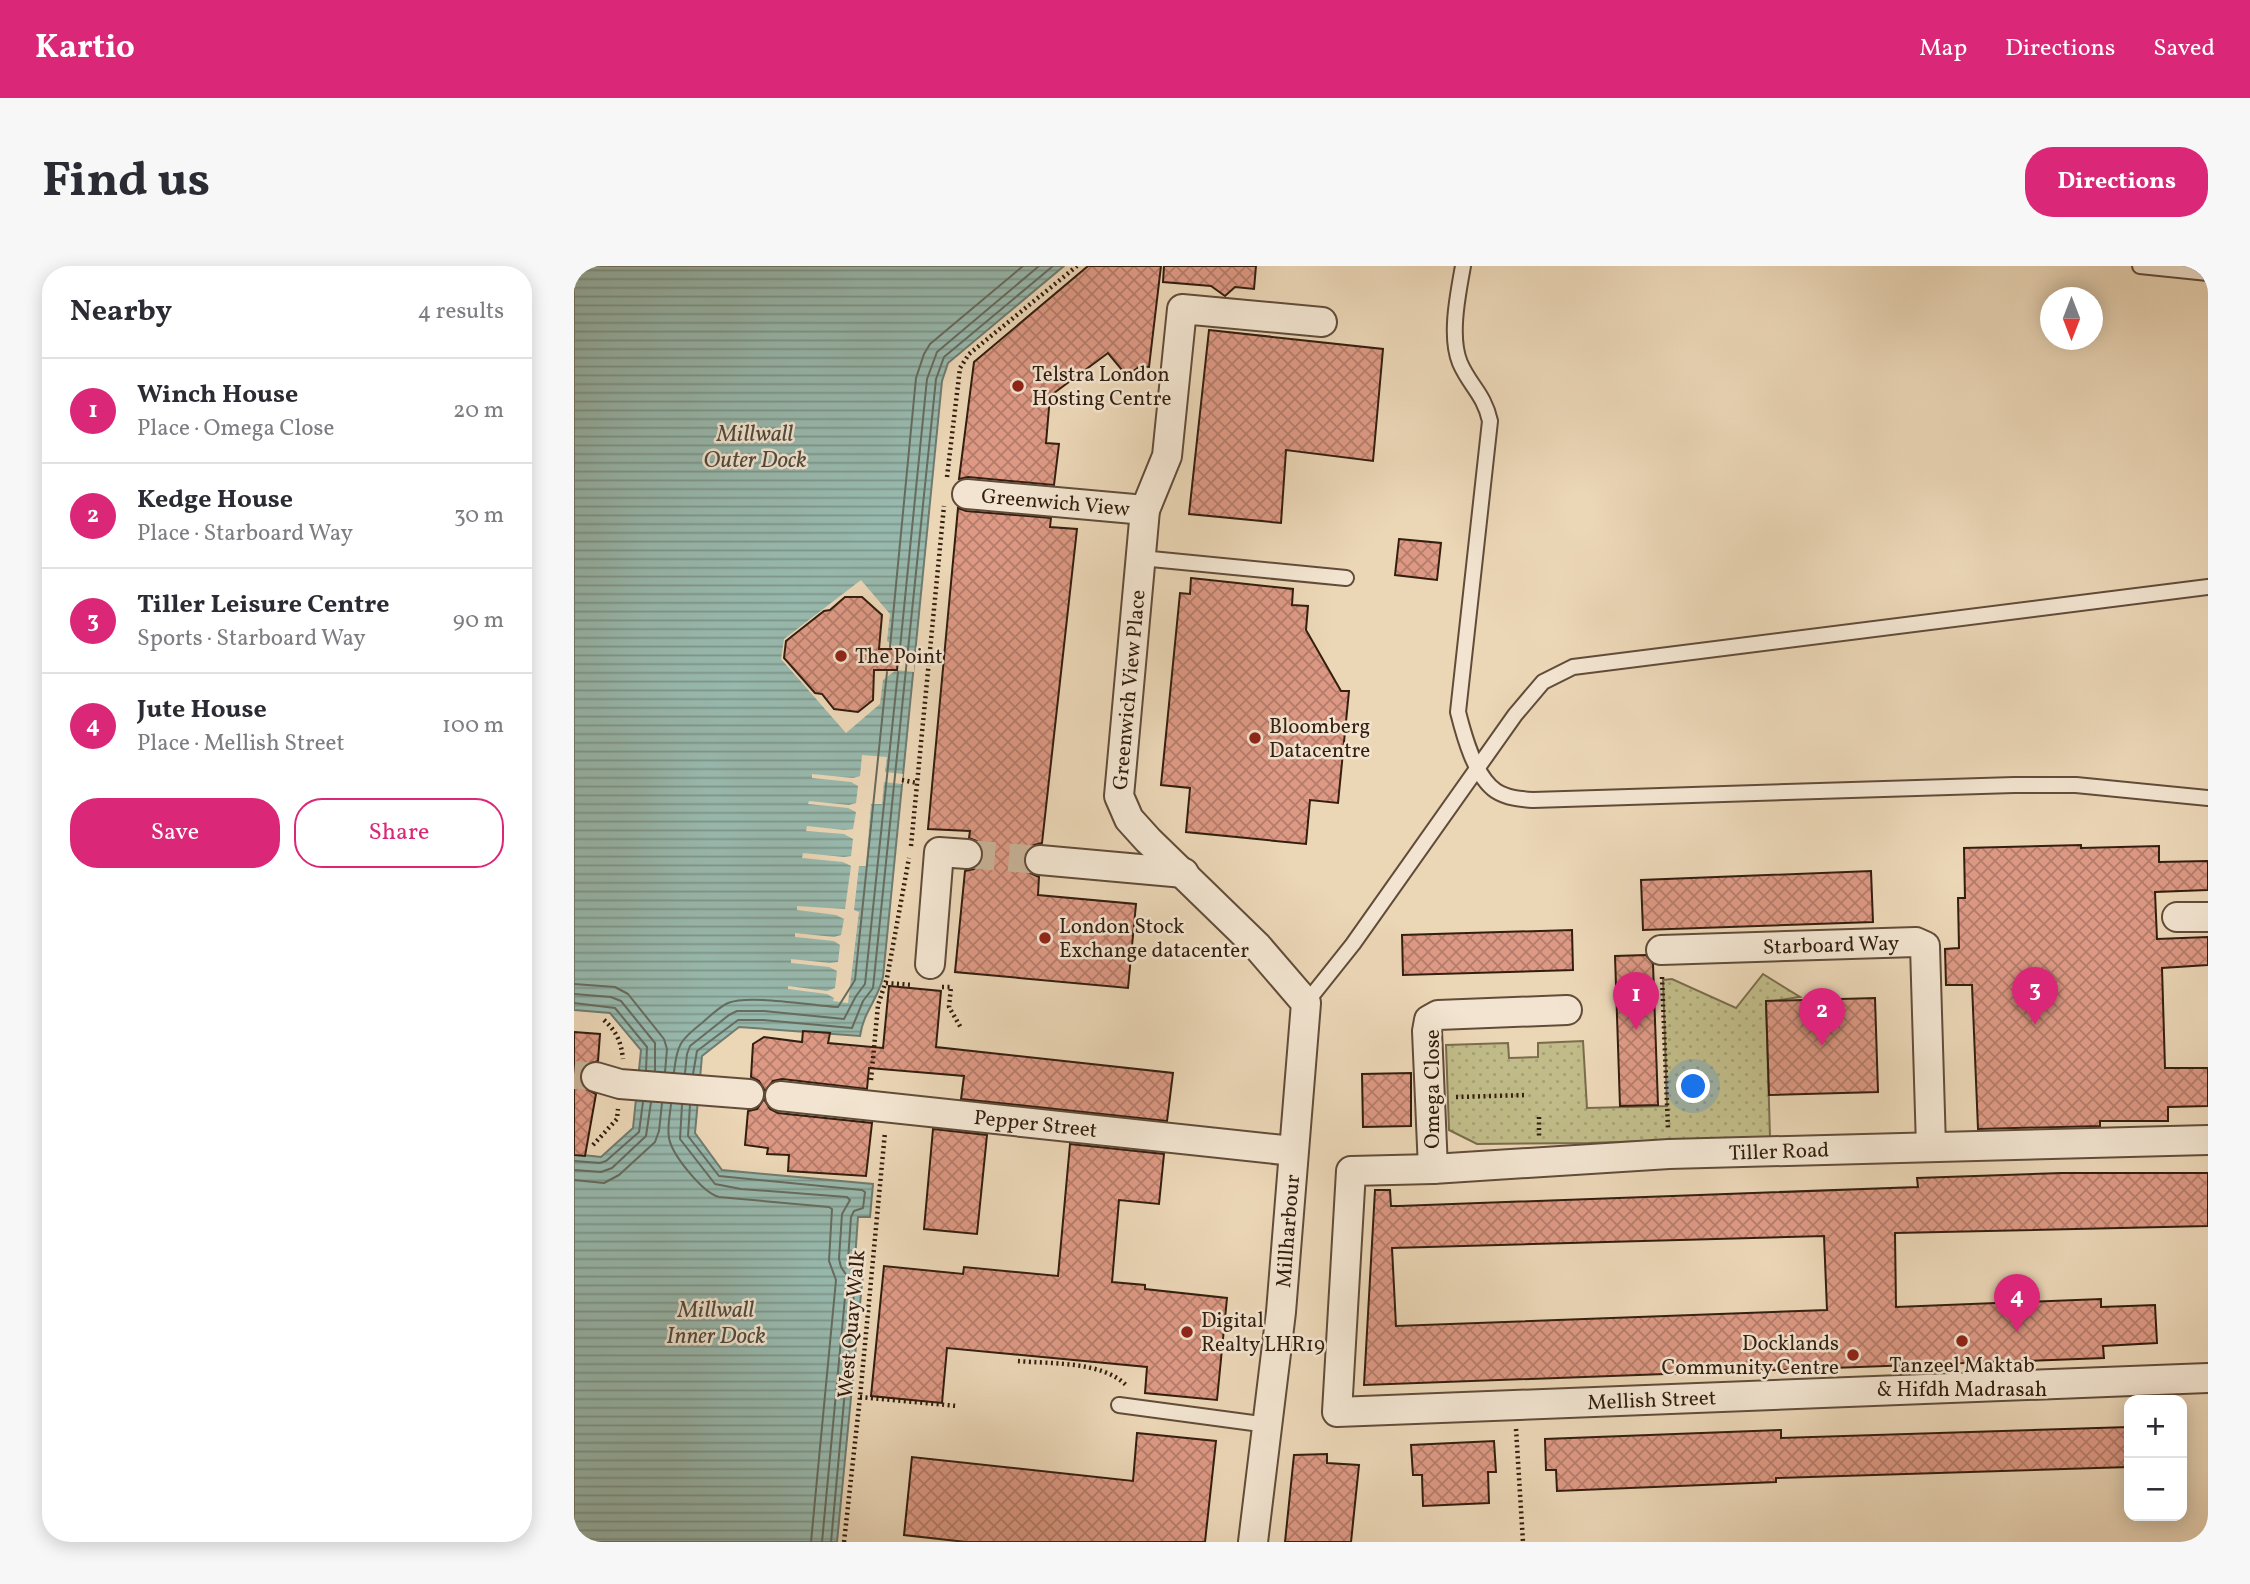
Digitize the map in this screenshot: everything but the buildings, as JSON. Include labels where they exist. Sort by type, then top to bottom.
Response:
[{"type":"street","name":"Greenwich View Place","points":[[1306,1003],[1257,946],[1129,819],[1119,796],[1145,510],[1167,456],[1182,309],[1322,322]]},
{"type":"street","name":"Greenwich View","points":[[953,493],[1145,510]]},
{"type":"street","points":[[930,964],[939,852],[967,854]]},
{"type":"street","points":[[1040,860],[1184,873]]},
{"type":"street","points":[[2177,917],[2208,917]]},
{"type":"street","name":"Starboard Way","points":[[1661,950],[1916,942],[1925,946],[1931,1147]]},
{"type":"street","name":"Millharbour","points":[[1253,1542],[1282,1302],[1306,1003]]},
{"type":"street","name":"Omega Close","points":[[1433,1169],[1427,1031],[1429,1020],[1438,1015],[1567,1010]]},
{"type":"street","points":[[596,1077],[749,1094]]},
{"type":"street","name":"Pepper Street","points":[[780,1096],[1293,1151]]},
{"type":"street","name":"Tiller Road","points":[[1351,1171],[1433,1169],[1669,1154],[2208,1140]]},
{"type":"street","name":"Mellish Street","points":[[1351,1171],[1337,1412],[2208,1378]]},
{"type":"lane","points":[[1463,266],[1454,342],[1461,365],[1487,407],[1489,421],[1458,712],[1463,735],[1478,767],[1486,783],[1498,792],[1512,798],[1533,800],[2076,785],[2208,798]]},
{"type":"lane","points":[[2140,266],[2208,273]]},
{"type":"lane","points":[[1140,558],[1346,578]]},
{"type":"lane","points":[[1306,1003],[1353,944],[1515,715],[1543,682],[1573,667],[2208,587]]},
{"type":"lane","points":[[1119,1405],[1268,1424]]},
{"type":"path","name":"West Quay Walk","points":[[844,1542],[860,1397],[878,1107],[878,1005],[887,978],[911,849],[953,493],[960,368],[969,354],[1077,266]]},
{"type":"path","points":[[902,780],[917,783]]},
{"type":"path","points":[[1661,950],[1669,1154]]},
{"type":"path","points":[[951,987],[949,1007],[961,1028]]},
{"type":"path","points":[[593,1144],[617,1119],[625,1081],[621,1042],[604,1020]]},
{"type":"path","points":[[1448,1097],[1527,1095]]},
{"type":"path","points":[[1539,1117],[1539,1144]]},
{"type":"path","points":[[1018,1361],[1099,1368],[1123,1381],[1142,1401],[1154,1409]]},
{"type":"path","points":[[860,1397],[957,1406]]},
{"type":"path","points":[[1514,1404],[1523,1542]]},
{"type":"shaded area","points":[[1763,974],[1800,997],[1766,1002],[1770,1137],[1477,1144],[1449,1130],[1446,1045],[1508,1043],[1509,1058],[1538,1057],[1538,1043],[1583,1041],[1587,1108],[1667,1106],[1663,980],[1672,979],[1736,1008]]},
{"type":"water","name":"Millwall Outer Dock","points":[[574,266],[1064,266],[948,363],[942,381],[883,977],[860,1036],[739,1027],[702,1056],[695,1133],[722,1170],[873,1184],[870,1217],[858,1217],[855,1260],[864,1263],[837,1542],[574,1542],[574,1154],[601,1157],[633,1128],[641,1050],[610,1013],[574,1010]]},
{"type":"pier","name":"The Point","points":[[861,580],[890,614],[887,641],[899,651],[915,652],[914,672],[896,670],[883,680],[880,704],[846,733],[781,659],[784,639]]},
{"type":"pier","points":[[862,755],[887,757],[885,772],[903,774],[902,784],[884,782],[882,804],[871,804],[866,866],[859,866],[854,910],[859,912],[848,1003],[833,1001],[834,998],[827,994],[788,989],[788,986],[827,991],[835,988],[837,971],[829,967],[791,963],[791,959],[838,962],[840,945],[834,941],[795,937],[795,933],[834,937],[841,935],[844,919],[836,915],[797,910],[797,906],[845,909],[851,866],[843,862],[802,858],[803,853],[851,856],[853,839],[844,834],[806,831],[807,826],[853,829],[856,812],[848,808],[808,804],[809,801],[849,805],[856,803],[858,786],[851,782],[812,778],[812,774],[853,778],[860,776]]},
{"type":"tunnel","points":[[967,854],[1040,860]]},
{"type":"tunnel","points":[[574,1075],[596,1077]]},
{"type":"place","name":"Telstra London Hosting Centre","points":[[1018,386]]},
{"type":"place","name":"The Point","points":[[841,656]]},
{"type":"place","name":"Bloomberg Datacentre","points":[[1255,738]]},
{"type":"place","name":"London Stock Exchange datacenter","points":[[1045,938]]},
{"type":"place","name":"Tiller Leisure Centre","points":[[2035,1025]]},
{"type":"place","name":"Winch House","points":[[1636,1030]]},
{"type":"place","name":"Kedge House","points":[[1822,1046]]},
{"type":"place","name":"Digital Realty LHR19","points":[[1187,1332]]},
{"type":"place","name":"Jute House","points":[[2017,1332]]},
{"type":"place","name":"Tanzeel Maktab & Hifdh Madrasah","points":[[1962,1341]]},
{"type":"place","name":"Docklands Community Centre","points":[[1853,1355]]},
{"type":"water label","name":"Millwall Inner Dock","points":[[716,1322]]}]
